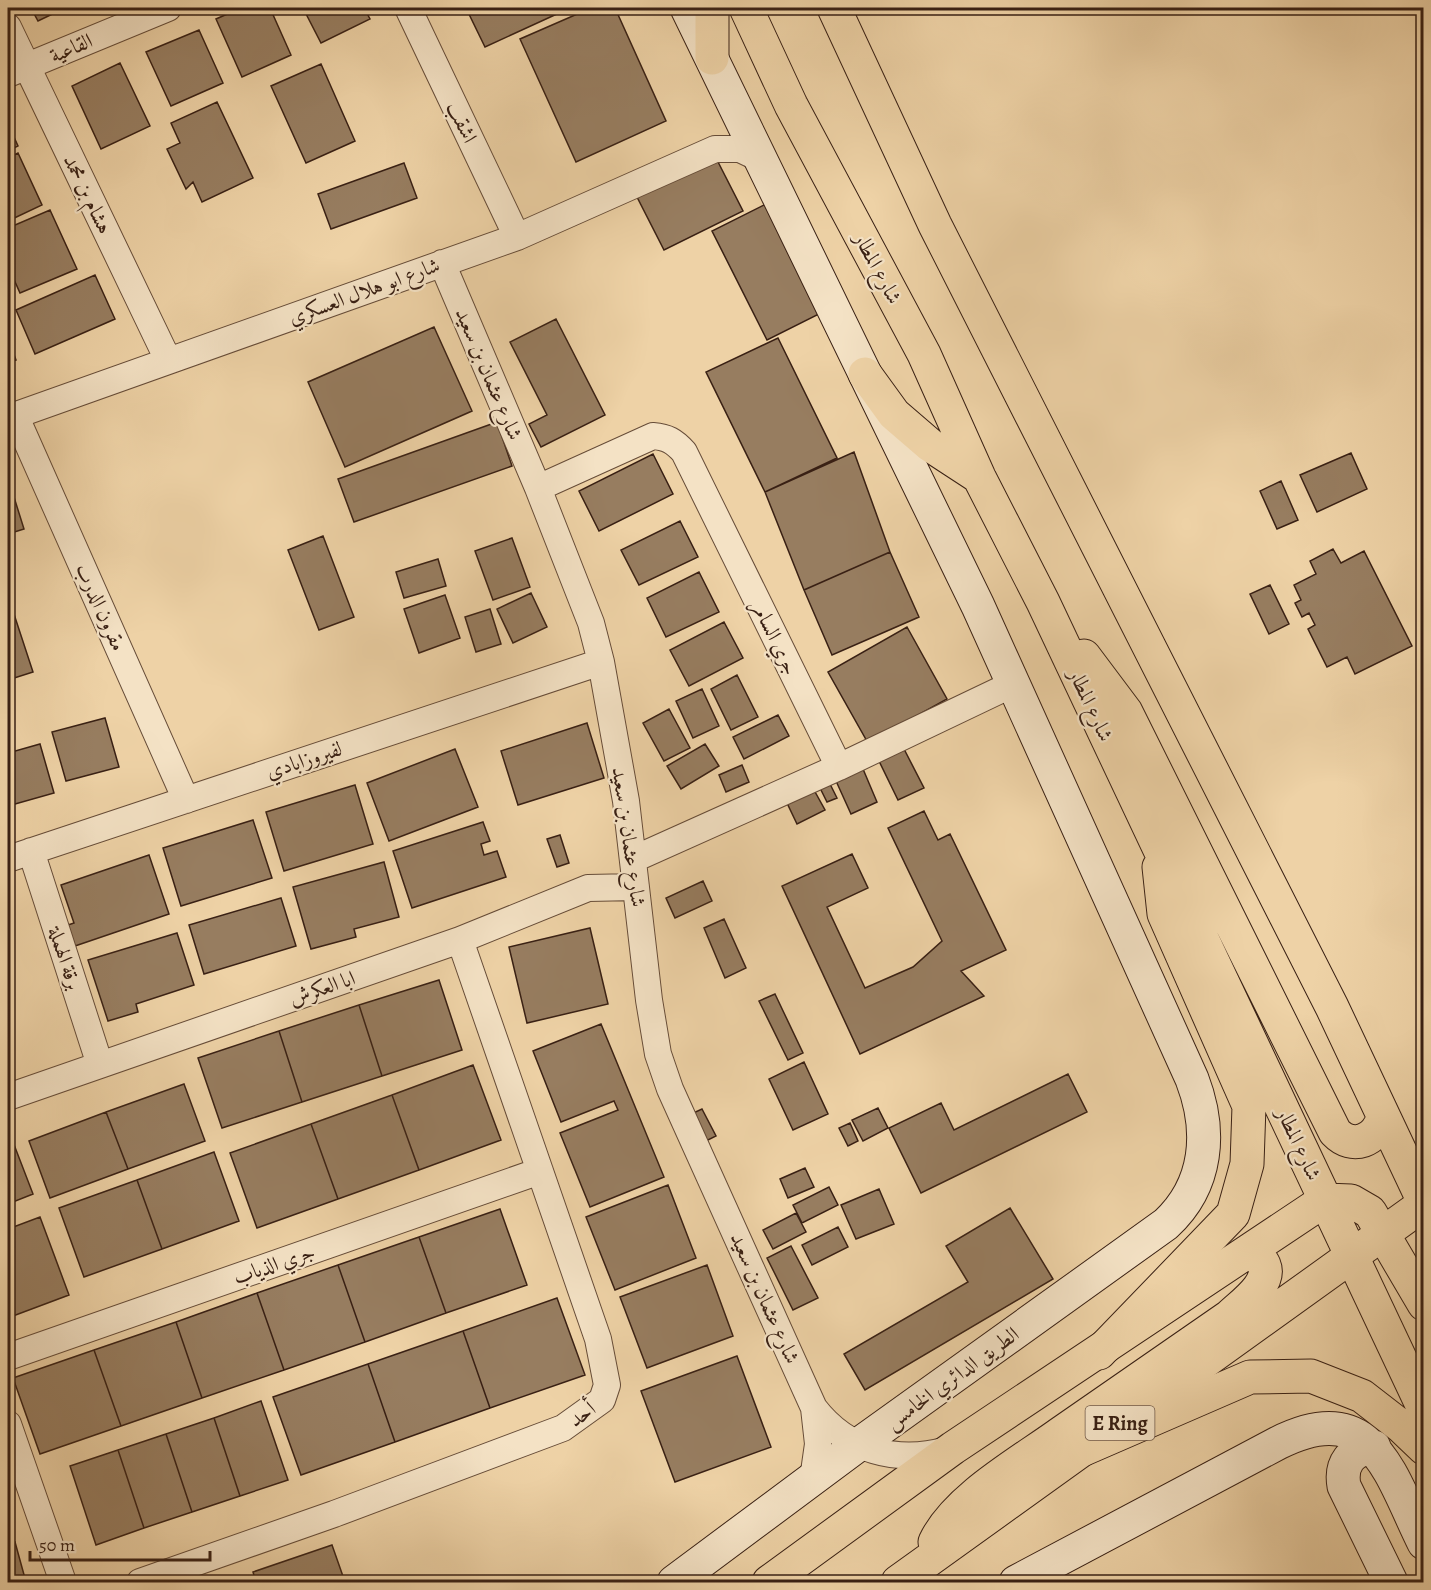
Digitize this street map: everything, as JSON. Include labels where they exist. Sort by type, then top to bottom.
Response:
[{"type":"main road","points":[[712,8],[712,58]]},
{"type":"main road","name":"شارع المطار","points":[[746,8],[791,105],[924,354],[980,477],[1043,602],[1424,1409]]},
{"type":"main road","points":[[834,8],[935,225],[1316,975],[1424,1203]]},
{"type":"main road","points":[[865,374],[894,414],[930,445],[980,477]]},
{"type":"main road","points":[[1043,602],[1126,712],[1335,1132],[1341,1139],[1350,1142],[1367,1140],[1380,1129],[1383,1118]]},
{"type":"main road","points":[[1099,1353],[1233,1214],[1247,1164],[1249,1106],[1164,914],[1157,845]]},
{"type":"main road","points":[[769,1582],[953,1448],[1099,1353],[1325,1200],[1351,1201],[1370,1212],[1424,1304]]},
{"type":"main road","name":"E Ring","points":[[898,1582],[1424,1203]]},
{"type":"main road","points":[[924,1563],[941,1529],[960,1509],[1000,1477],[1230,1316],[1258,1288],[1265,1276],[1264,1265],[1252,1249]]},
{"type":"main road","points":[[1084,1449],[1250,1377],[1311,1376],[1362,1396],[1402,1427],[1424,1448]]},
{"type":"street","name":"القاعية","points":[[17,70],[168,8]]},
{"type":"street","name":"اشقب","points":[[408,8],[517,237]]},
{"type":"street","points":[[634,859],[839,767],[1015,683],[687,8]]},
{"type":"street","name":"هشام بن محمد","points":[[8,27],[17,70],[168,360]]},
{"type":"street","points":[[715,149],[729,131],[735,106]]},
{"type":"street","name":"شارع ابو هلال العسكري","points":[[11,416],[517,237],[715,149],[740,149],[760,159]]},
{"type":"street","name":"شارع عثمان بن سعيد","points":[[442,263],[538,488],[591,623],[601,662],[634,859],[649,1000],[658,1054],[670,1089],[814,1408],[818,1443],[813,1479]]},
{"type":"street","name":"مقرون الدرب","points":[[11,416],[186,800]]},
{"type":"street","name":"جري السامر","points":[[538,488],[653,436],[665,437],[675,442],[684,452],[839,767]]},
{"type":"street","name":"لفيروزابادي","points":[[19,855],[601,662]]},
{"type":"street","name":"الطريق الدائري الخامس","points":[[674,1582],[858,1445],[1166,1224],[1178,1213],[1196,1186],[1203,1154],[1203,1116],[1192,1079],[1015,683]]},
{"type":"street","name":"برقة الهملة","points":[[19,855],[100,1065]]},
{"type":"street","name":"ابا العكرش","points":[[8,1097],[460,940],[588,888],[636,887]]},
{"type":"street","name":"أحد","points":[[140,1582],[334,1514],[562,1428],[602,1400],[607,1385],[602,1351],[460,940]]},
{"type":"street","name":"جري الذياب","points":[[8,1358],[540,1171]]},
{"type":"street","name":"شارع عثمان بن سعيد","points":[[814,1408],[834,1430],[858,1445],[881,1453],[905,1457],[930,1455],[953,1448]]},
{"type":"street","points":[[8,1424],[63,1582]]},
{"type":"street","points":[[1016,1582],[1284,1440],[1304,1432],[1331,1428],[1354,1433],[1374,1447],[1424,1543]]},
{"type":"street","points":[[1374,1447],[1355,1452],[1343,1467],[1342,1477],[1344,1486],[1391,1582]]},
{"type":"building","points":[[31,8],[65,8],[38,21]]},
{"type":"building","points":[[241,8],[270,8],[291,55],[242,77],[216,19]]},
{"type":"building","points":[[303,8],[364,8],[370,19],[321,43]]},
{"type":"building","points":[[466,8],[570,8],[485,47]]},
{"type":"building","points":[[591,8],[615,8],[666,121],[576,162],[520,39]]},
{"type":"building","points":[[199,30],[223,83],[171,106],[146,52]]},
{"type":"building","points":[[120,63],[150,126],[101,149],[72,86]]},
{"type":"building","points":[[321,64],[355,141],[306,163],[271,86]]},
{"type":"building","points":[[217,102],[253,178],[202,202],[193,182],[186,189],[167,149],[180,143],[171,123]]},
{"type":"building","points":[[8,124],[18,146],[8,151]]},
{"type":"building","points":[[18,153],[42,205],[8,221],[8,158]]},
{"type":"building","points":[[715,156],[743,211],[664,250],[636,195]]},
{"type":"building","points":[[404,163],[417,198],[331,229],[318,194]]},
{"type":"building","points":[[768,203],[823,312],[767,340],[712,231]]},
{"type":"building","points":[[50,210],[77,269],[20,293],[8,266],[8,228]]},
{"type":"building","points":[[95,275],[115,319],[35,354],[16,310]]},
{"type":"building","points":[[556,319],[605,415],[541,447],[529,424],[547,415],[510,342]]},
{"type":"building","points":[[434,327],[472,411],[345,467],[308,382]]},
{"type":"building","points":[[8,338],[16,360],[8,363]]},
{"type":"building","points":[[778,338],[837,458],[765,492],[706,372]]},
{"type":"building","points":[[497,422],[512,466],[354,522],[338,479]]},
{"type":"building","points":[[854,452],[890,552],[804,590],[765,492]]},
{"type":"building","points":[[1351,453],[1367,489],[1317,512],[1300,475]]},
{"type":"building","points":[[653,454],[673,494],[599,531],[579,491]]},
{"type":"building","points":[[8,478],[24,529],[8,534]]},
{"type":"building","points":[[1281,481],[1298,520],[1277,529],[1260,491]]},
{"type":"building","points":[[680,521],[698,557],[639,585],[621,550]]},
{"type":"building","points":[[323,536],[354,617],[319,630],[288,550]]},
{"type":"building","points":[[512,538],[530,587],[493,600],[475,551]]},
{"type":"building","points":[[1333,549],[1341,563],[1364,551],[1412,646],[1355,674],[1347,657],[1327,667],[1308,629],[1315,625],[1309,613],[1302,617],[1295,603],[1301,600],[1294,585],[1316,574],[1310,561]]},
{"type":"building","points":[[890,552],[919,617],[832,655],[804,590]]},
{"type":"building","points":[[438,559],[446,586],[404,598],[396,572]]},
{"type":"building","points":[[699,572],[719,612],[666,637],[647,598]]},
{"type":"building","points":[[1270,585],[1289,624],[1269,634],[1250,594]]},
{"type":"building","points":[[531,593],[547,627],[513,643],[497,609]]},
{"type":"building","points":[[445,595],[460,638],[419,653],[404,609]]},
{"type":"building","points":[[11,605],[33,672],[8,680],[8,606]]},
{"type":"building","points":[[490,609],[501,644],[476,652],[465,617]]},
{"type":"building","points":[[724,622],[743,658],[689,686],[670,650]]},
{"type":"building","points":[[907,627],[947,699],[868,743],[828,672]]},
{"type":"building","points":[[737,675],[758,717],[731,730],[711,689]]},
{"type":"building","points":[[702,689],[719,726],[693,738],[676,701]]},
{"type":"building","points":[[669,709],[690,748],[664,761],[643,723]]},
{"type":"building","points":[[778,715],[789,736],[744,759],[733,737]]},
{"type":"building","points":[[105,718],[119,767],[66,781],[52,732]]},
{"type":"building","points":[[587,723],[604,778],[518,805],[501,751]]},
{"type":"building","points":[[40,744],[54,793],[8,806],[8,753]]},
{"type":"building","points":[[705,744],[719,766],[681,789],[667,766]]},
{"type":"building","points":[[903,747],[924,788],[898,800],[878,759]]},
{"type":"building","points":[[455,749],[478,807],[389,841],[367,783]]},
{"type":"building","points":[[742,765],[749,782],[726,792],[719,775]]},
{"type":"building","points":[[863,769],[877,802],[851,814],[836,781]]},
{"type":"building","points":[[829,782],[837,798],[827,802],[819,786]]},
{"type":"building","points":[[355,785],[373,844],[284,871],[266,812]]},
{"type":"building","points":[[814,790],[825,810],[797,824],[787,803]]},
{"type":"building","points":[[924,811],[938,840],[950,834],[1006,950],[961,971],[984,996],[860,1054],[782,886],[852,854],[868,888],[827,907],[865,988],[913,967],[942,941],[888,828]]},
{"type":"building","points":[[253,820],[272,878],[181,906],[163,848]]},
{"type":"building","points":[[483,822],[490,841],[481,844],[484,855],[497,851],[506,877],[412,908],[393,851]]},
{"type":"building","points":[[560,835],[569,863],[557,867],[547,839]]},
{"type":"building","points":[[149,855],[169,914],[75,946],[68,925],[74,923],[61,885]]},
{"type":"building","points":[[384,862],[399,917],[354,929],[356,937],[311,949],[293,887]]},
{"type":"building","points":[[703,881],[712,901],[675,918],[666,898]]},
{"type":"building","points":[[281,898],[296,946],[204,974],[189,925]]},
{"type":"building","points":[[724,919],[746,968],[725,978],[704,928]]},
{"type":"building","points":[[590,928],[608,1004],[527,1023],[509,947]]},
{"type":"building","points":[[177,933],[194,985],[136,1004],[138,1012],[108,1021],[88,960]]},
{"type":"building","points":[[439,980],[462,1050],[382,1076],[359,1005]]},
{"type":"building","points":[[775,994],[803,1053],[788,1060],[759,1001]]},
{"type":"building","points":[[359,1005],[382,1076],[302,1102],[279,1031]]},
{"type":"building","points":[[601,1024],[664,1177],[590,1207],[560,1133],[618,1110],[614,1101],[561,1122],[533,1051]]},
{"type":"building","points":[[279,1031],[302,1102],[222,1128],[198,1058]]},
{"type":"building","points":[[804,1062],[828,1114],[793,1130],[769,1079]]},
{"type":"building","points":[[473,1065],[501,1140],[419,1170],[392,1095]]},
{"type":"building","points":[[1068,1074],[1087,1112],[921,1193],[889,1128],[941,1103],[954,1130]]},
{"type":"building","points":[[184,1084],[205,1141],[128,1169],[106,1112]]},
{"type":"building","points":[[392,1095],[419,1170],[338,1199],[311,1124]]},
{"type":"building","points":[[878,1108],[888,1128],[863,1141],[852,1120]]},
{"type":"building","points":[[702,1109],[716,1136],[704,1142],[691,1114]]},
{"type":"building","points":[[106,1112],[128,1169],[50,1198],[29,1141]]},
{"type":"building","points":[[850,1123],[858,1141],[848,1146],[839,1128]]},
{"type":"building","points":[[311,1124],[338,1199],[257,1228],[230,1153]]},
{"type":"building","points":[[8,1129],[33,1194],[8,1204]]},
{"type":"building","points":[[214,1152],[239,1221],[162,1249],[137,1180]]},
{"type":"building","points":[[805,1168],[814,1187],[788,1198],[780,1179]]},
{"type":"building","points":[[137,1180],[162,1249],[84,1277],[59,1208]]},
{"type":"building","points":[[668,1185],[696,1258],[615,1290],[586,1217]]},
{"type":"building","points":[[829,1187],[838,1205],[802,1223],[793,1205]]},
{"type":"building","points":[[879,1189],[894,1224],[856,1239],[841,1205]]},
{"type":"building","points":[[1010,1208],[1053,1279],[865,1390],[844,1354],[968,1282],[946,1246]]},
{"type":"building","points":[[500,1209],[527,1285],[446,1313],[419,1237]]},
{"type":"building","points":[[796,1213],[806,1232],[773,1249],[763,1230]]},
{"type":"building","points":[[40,1217],[69,1295],[13,1316],[8,1300],[8,1229]]},
{"type":"building","points":[[838,1227],[848,1247],[812,1265],[802,1245]]},
{"type":"building","points":[[419,1237],[446,1313],[365,1342],[338,1265]]},
{"type":"building","points":[[791,1246],[818,1298],[793,1310],[767,1258]]},
{"type":"building","points":[[338,1265],[365,1342],[284,1370],[257,1293]]},
{"type":"building","points":[[707,1265],[733,1336],[647,1368],[620,1297]]},
{"type":"building","points":[[257,1293],[284,1370],[202,1398],[176,1322]]},
{"type":"building","points":[[557,1298],[585,1375],[490,1408],[463,1331]]},
{"type":"building","points":[[176,1322],[202,1398],[121,1426],[94,1350]]},
{"type":"building","points":[[463,1331],[490,1408],[395,1442],[368,1364]]},
{"type":"building","points":[[94,1350],[121,1426],[40,1454],[13,1378]]},
{"type":"building","points":[[737,1356],[771,1447],[675,1482],[641,1391]]},
{"type":"building","points":[[368,1364],[395,1442],[301,1475],[273,1397]]},
{"type":"building","points":[[261,1401],[288,1480],[240,1496],[214,1418]]},
{"type":"building","points":[[214,1418],[240,1496],[192,1512],[166,1434]]},
{"type":"building","points":[[166,1434],[192,1512],[144,1528],[118,1450]]},
{"type":"building","points":[[118,1450],[144,1528],[96,1545],[70,1466]]},
{"type":"building","points":[[15,1542],[26,1582],[8,1582],[8,1544]]},
{"type":"building","points":[[332,1545],[345,1582],[256,1582],[253,1572]]}]
